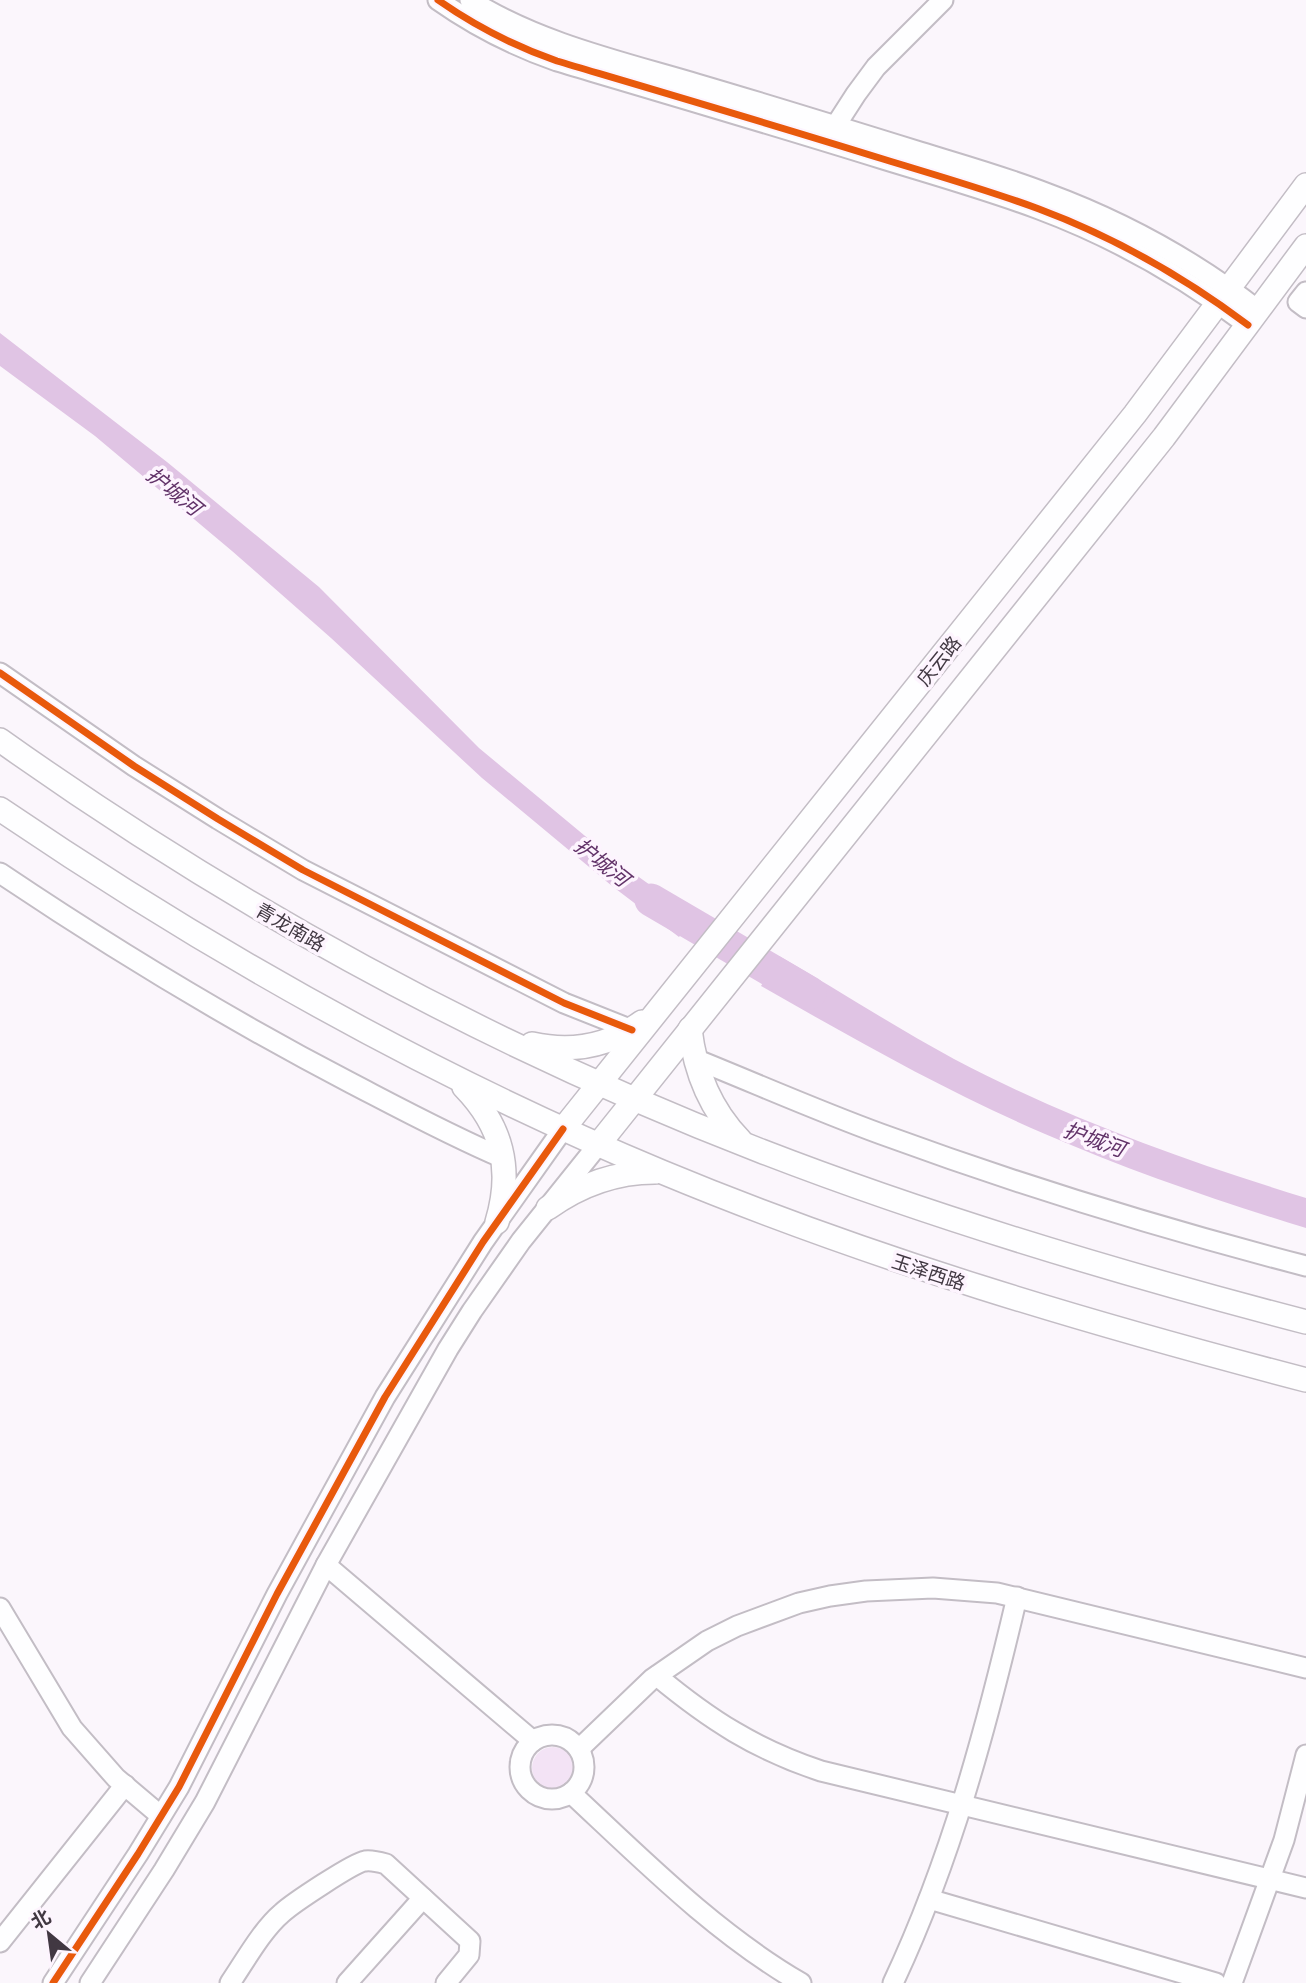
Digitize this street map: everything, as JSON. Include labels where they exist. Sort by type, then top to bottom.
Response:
[{"type":"main road","name":"庆云路","points":[[563,1129],[1135,414],[1306,185]]},
{"type":"main road","name":"庆云路","points":[[598,1145],[1156,447],[1253,318],[1302,259]]},
{"type":"main road","name":"青龙南路","points":[[0,740],[114,819],[275,918],[363,967],[599,1084]]},
{"type":"main road","points":[[0,809],[159,914],[236,960],[432,1066],[563,1129]]},
{"type":"main road","points":[[502,1038],[545,1047],[573,1049],[603,1043],[632,1030],[658,1010]]},
{"type":"main road","points":[[690,1029],[701,1082],[719,1115],[745,1145]]},
{"type":"main road","points":[[432,1066],[462,1085],[485,1111],[494,1127],[503,1158],[504,1190],[497,1222]]},
{"type":"main road","points":[[599,1084],[745,1145],[898,1201],[1030,1244],[1306,1322]]},
{"type":"main road","name":"玉泽西路","points":[[563,1129],[661,1172],[903,1263],[1125,1331],[1306,1380]]},
{"type":"main road","points":[[548,1208],[576,1190],[609,1177],[661,1172]]},
{"type":"street","points":[[438,0],[481,28],[556,61],[844,146],[1041,210],[1105,237],[1223,296]]},
{"type":"street","points":[[470,0],[513,25],[562,44],[836,125],[1014,181],[1081,207],[1152,241],[1253,318]]},
{"type":"street","points":[[836,125],[876,67],[943,0]]},
{"type":"street","points":[[1306,292],[1298,302],[1306,307]]},
{"type":"street","points":[[0,673],[134,766],[303,870],[564,1003],[632,1030]]},
{"type":"street","points":[[0,873],[220,1012],[403,1110],[503,1158]]},
{"type":"street","points":[[695,1059],[879,1133],[984,1170],[1196,1236],[1306,1266]]},
{"type":"street","points":[[53,1983],[110,1899],[179,1787],[277,1594],[385,1397],[445,1300],[563,1129]]},
{"type":"street","points":[[90,1983],[205,1802],[327,1565],[424,1388],[472,1311],[521,1241],[598,1145]]},
{"type":"street","points":[[327,1565],[533,1741]]},
{"type":"street","points":[[579,1749],[657,1676],[698,1647],[737,1626],[799,1603],[866,1591],[933,1588],[997,1592],[1306,1668]]},
{"type":"street","points":[[893,1983],[929,1899],[962,1805],[987,1722],[1017,1597]]},
{"type":"street","points":[[0,1608],[72,1728],[125,1785],[162,1816]]},
{"type":"street","points":[[657,1676],[685,1700],[761,1748],[821,1771],[1306,1888]]},
{"type":"street","points":[[551,1735],[560,1736],[579,1749],[584,1769],[578,1787],[571,1793],[555,1799],[546,1799],[537,1796],[524,1783],[520,1765],[526,1748],[533,1741],[551,1735]]},
{"type":"street","points":[[1232,1983],[1284,1840],[1306,1755]]},
{"type":"street","points":[[0,1942],[125,1785]]},
{"type":"street","points":[[571,1793],[673,1889],[729,1934],[801,1983]]},
{"type":"street","points":[[230,1983],[281,1913],[358,1863],[373,1861],[386,1864],[470,1941],[469,1955],[446,1983]]},
{"type":"street","points":[[346,1983],[423,1898]]},
{"type":"street","points":[[929,1899],[1216,1983]]},
{"type":"shaded area","points":[[553,1747],[568,1753],[574,1768],[568,1783],[553,1789],[538,1783],[532,1768],[538,1753]]},
{"type":"water","points":[[0,333],[167,462],[319,587],[479,748],[608,855],[695,917],[679,937],[612,886],[482,778],[331,638],[232,551],[95,436],[0,366]]},
{"type":"water","points":[[779,956],[932,1047],[1039,1100],[1127,1137],[1306,1198],[1306,1228],[1142,1173],[1008,1118],[937,1083],[761,986]]},
{"type":"waterway","name":"护城河","points":[[651,900],[810,993]]},
{"type":"cycle path","points":[[438,0],[495,35],[557,61],[961,183],[1067,220],[1148,260],[1248,325]]},
{"type":"cycle path","points":[[0,673],[134,766],[303,870],[564,1003],[632,1030]]},
{"type":"cycle path","points":[[53,1983],[179,1787],[277,1594],[385,1397],[483,1242],[563,1129]]}]
